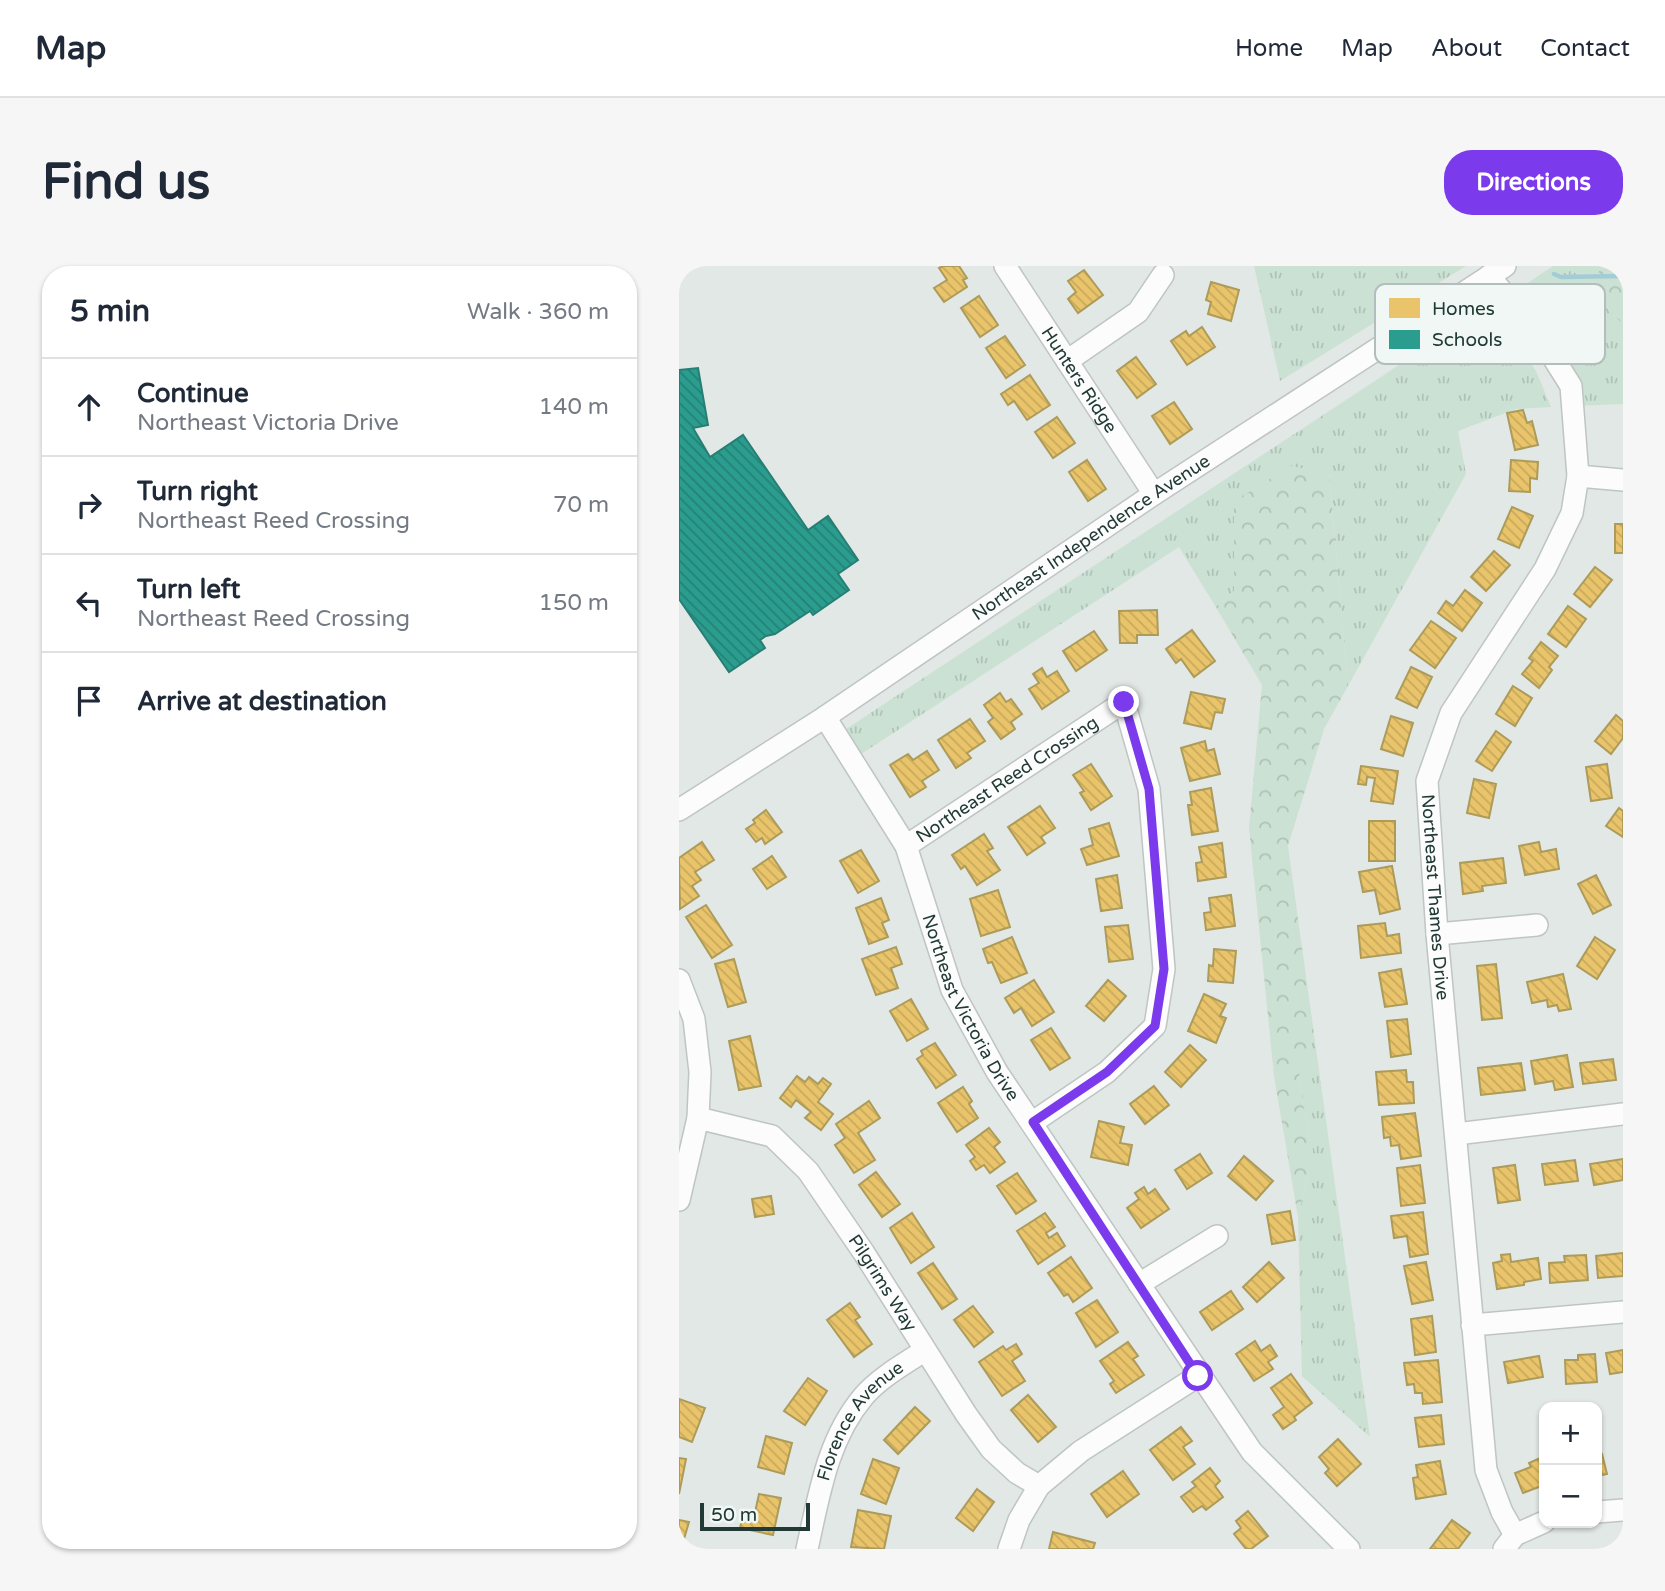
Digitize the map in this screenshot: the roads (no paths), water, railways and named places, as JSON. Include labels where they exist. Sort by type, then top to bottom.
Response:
[{"type":"street","name":"Hunters Ridge","points":[[1005,266],[1154,494]]},
{"type":"street","name":"Northeast Independence Avenue","points":[[1477,284],[1497,271]]},
{"type":"street","points":[[1067,360],[1138,312],[1163,275]]},
{"type":"street","name":"Northeast Independence Avenue","points":[[679,810],[825,717],[1154,494],[1375,350]]},
{"type":"street","name":"Northeast Thames Drive","points":[[1509,1542],[1502,1512],[1486,1470],[1437,934],[1427,781],[1451,713],[1545,569],[1572,513],[1578,475],[1571,386],[1557,364]]},
{"type":"street","points":[[1578,475],[1623,480]]},
{"type":"street","name":"Northeast Reed Crossing","points":[[906,846],[1124,702],[1149,789],[1164,969],[1155,1026],[1107,1072],[1033,1122]]},
{"type":"street","name":"Northeast Victoria Drive","points":[[825,717],[906,846],[952,990],[997,1072],[1033,1122],[1198,1376],[1252,1452],[1349,1549]]},
{"type":"street","points":[[1437,934],[1537,925]]},
{"type":"street","points":[[679,979],[694,1019],[700,1072],[698,1118],[679,1200]]},
{"type":"street","points":[[1456,1134],[1623,1114]]},
{"type":"street","name":"Pilgrims Way","points":[[698,1118],[772,1136],[808,1171],[865,1253],[924,1351],[992,1449],[1017,1473],[1039,1486]]},
{"type":"street","points":[[1139,1284],[1216,1236]]},
{"type":"street","points":[[1472,1325],[1623,1312]]},
{"type":"street","name":"Florence Avenue","points":[[807,1549],[827,1461],[842,1429],[864,1396],[924,1351]]},
{"type":"street","points":[[1009,1549],[1019,1520],[1039,1486],[1080,1451],[1198,1376]]},
{"type":"street","points":[[1602,1512],[1623,1510]]},
{"type":"street","points":[[1509,1542],[1539,1525]]},
{"type":"waterway","points":[[1554,274],[1561,277],[1623,276]]}]
